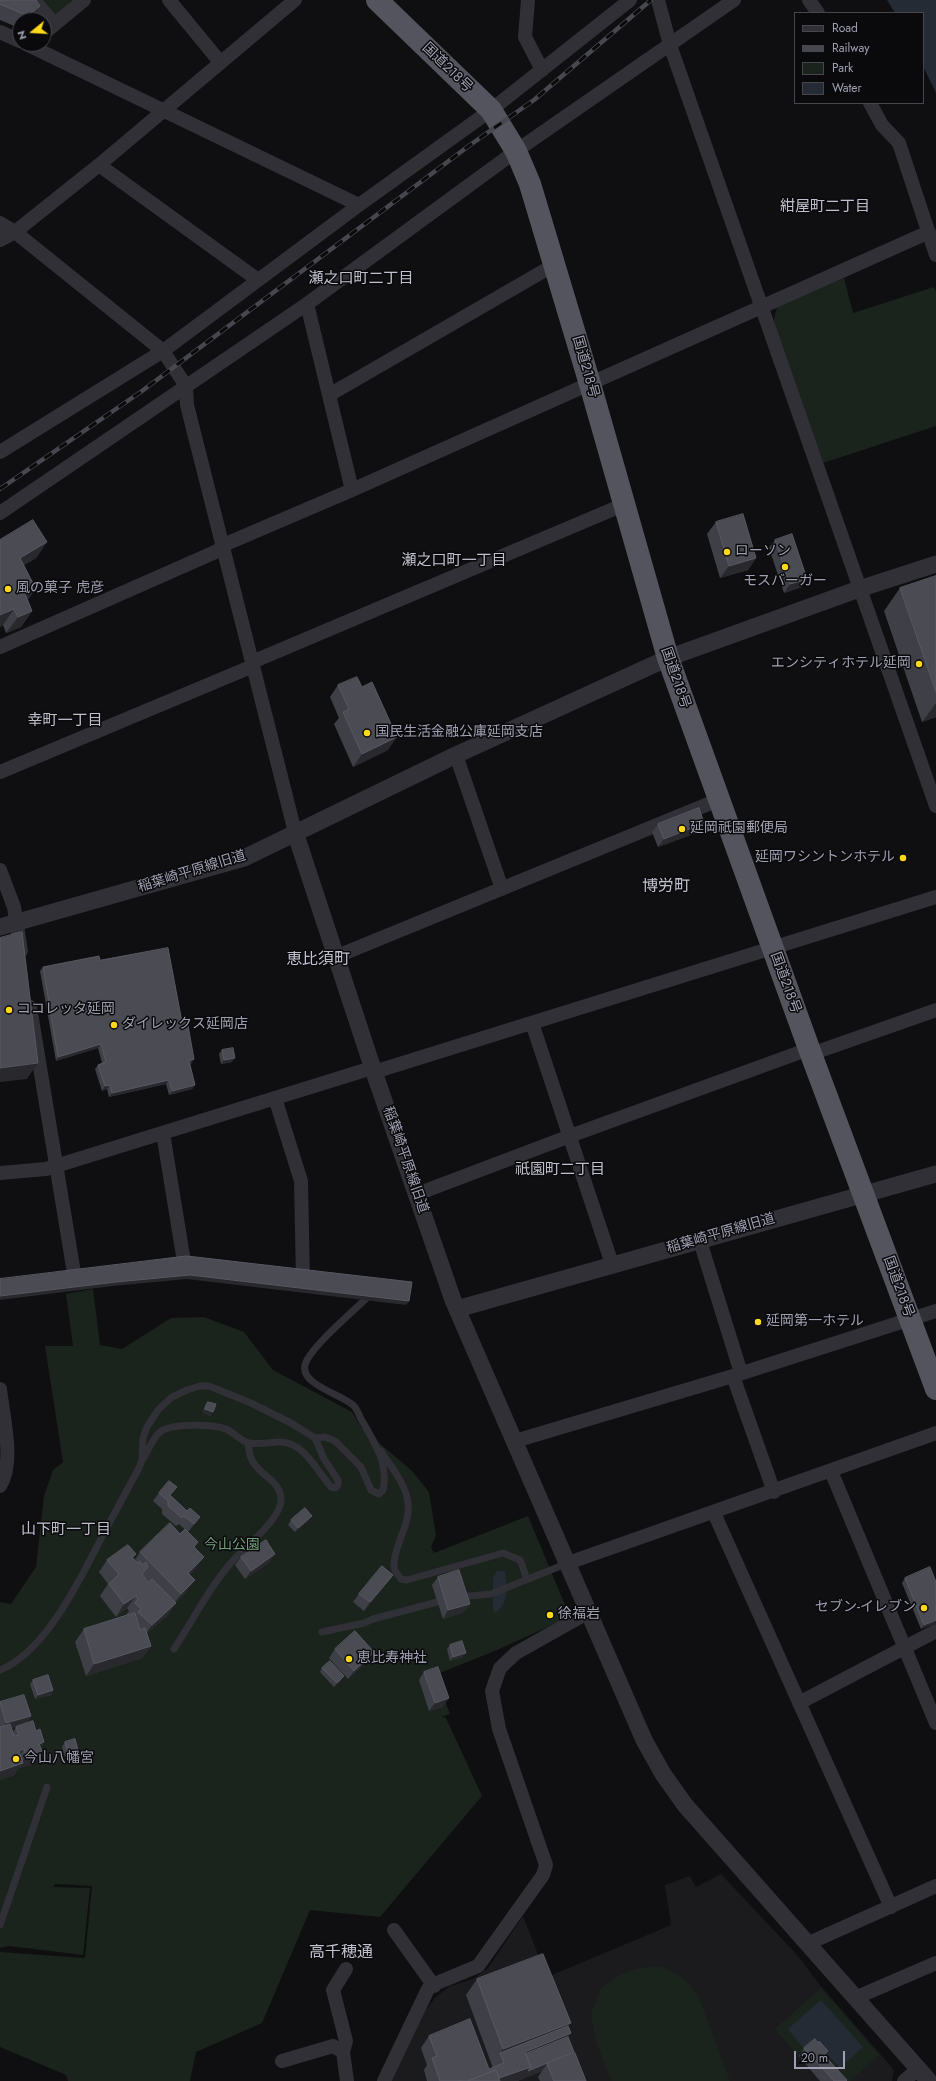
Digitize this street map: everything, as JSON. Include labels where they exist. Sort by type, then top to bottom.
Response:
[{"type":"highway","name":"国道218号","points":[[377,0],[491,110],[516,151],[530,184],[590,384],[623,505],[668,658],[772,949],[936,1389]]},
{"type":"street","points":[[34,0],[40,12]]},
{"type":"street","points":[[52,27],[84,0]]},
{"type":"street","points":[[169,0],[220,62]]},
{"type":"street","points":[[0,240],[15,232],[99,165],[295,0]]},
{"type":"street","points":[[528,0],[524,37],[542,70]]},
{"type":"street","points":[[0,452],[163,351],[359,205],[491,110],[630,0]]},
{"type":"street","points":[[658,0],[670,45],[936,806]]},
{"type":"street","points":[[0,513],[307,304],[516,151],[734,0]]},
{"type":"street","points":[[809,0],[817,12]]},
{"type":"street","points":[[0,32],[12,37]]},
{"type":"street","points":[[43,52],[162,111],[359,205]]},
{"type":"street","points":[[871,104],[882,125],[899,143],[936,254]]},
{"type":"street","points":[[99,165],[258,280]]},
{"type":"street","points":[[0,223],[15,232],[163,351],[186,386],[187,405],[295,832],[456,755],[668,658],[859,589],[936,564]]},
{"type":"street","points":[[0,647],[929,232]]},
{"type":"street","points":[[329,395],[554,265]]},
{"type":"street","points":[[307,304],[352,490]]},
{"type":"street","points":[[0,772],[623,505]]},
{"type":"street","points":[[456,755],[502,889]]},
{"type":"street","points":[[335,957],[718,800]]},
{"type":"street","name":"稲葉崎平原線旧道","points":[[0,927],[244,858],[295,832],[373,1070],[457,1309],[612,1264],[700,1241],[863,1193],[936,1174]]},
{"type":"street","points":[[0,870],[14,907],[23,962]]},
{"type":"street","points":[[0,1173],[46,1169],[275,1098],[373,1070],[772,949],[936,897]]},
{"type":"street","points":[[28,993],[75,1279]]},
{"type":"street","points":[[417,1194],[570,1136],[810,1052],[936,1010]]},
{"type":"street","points":[[532,1022],[612,1264]]},
{"type":"street","points":[[275,1098],[301,1181],[303,1280]]},
{"type":"street","points":[[163,1133],[185,1268]]},
{"type":"street","points":[[700,1241],[737,1375],[774,1492]]},
{"type":"street","points":[[457,1309],[644,1740],[663,1774],[686,1805],[924,2075],[904,2081]]},
{"type":"street","points":[[515,1441],[737,1375],[936,1311]]},
{"type":"street","points":[[0,1389],[8,1459],[3,1482],[0,1486]]},
{"type":"street","points":[[568,1563],[936,1434]]},
{"type":"street","points":[[831,1471],[936,1724]]},
{"type":"street","points":[[714,1513],[891,1906]]},
{"type":"street","points":[[384,2081],[428,1989],[478,1966],[543,1875],[546,1865],[500,1730],[492,1690],[500,1668],[516,1654],[589,1612]]},
{"type":"street","points":[[799,1703],[936,1631]]},
{"type":"street","points":[[807,1944],[936,1886]]},
{"type":"street","points":[[394,1930],[434,1986]]},
{"type":"street","points":[[855,1998],[936,1963]]},
{"type":"street","points":[[346,1969],[333,1990],[346,2042],[343,2052],[347,2081]]},
{"type":"street","points":[[282,2061],[333,2046],[343,2052]]},
{"type":"lane","points":[[373,1293],[326,1337],[305,1364],[304,1370],[307,1376],[322,1389],[345,1399],[354,1406],[404,1487],[409,1511],[394,1562],[396,1573],[401,1579],[407,1580],[503,1553],[520,1560],[527,1579]]},
{"type":"lane","points":[[0,1670],[26,1653],[52,1625],[80,1580],[142,1460],[161,1431],[171,1426],[187,1425],[226,1429],[248,1443],[282,1442],[294,1445],[304,1453],[331,1486],[335,1488],[338,1485],[338,1480],[324,1459],[315,1438],[292,1423],[217,1388],[200,1386],[187,1390],[172,1397],[158,1410],[147,1427],[143,1438],[142,1460]]},
{"type":"lane","points":[[315,1438],[325,1437],[335,1441],[361,1467],[371,1490],[379,1494],[383,1490],[384,1484],[378,1447]]},
{"type":"lane","points":[[174,1649],[232,1561],[268,1525],[280,1506],[282,1499],[278,1486],[256,1467],[251,1458],[248,1443]]},
{"type":"lane","points":[[322,1632],[364,1623],[429,1602],[464,1596],[491,1594],[568,1563]]},
{"type":"lane","points":[[0,1925],[47,1787]]},
{"type":"shaded area","points":[[721,1874],[798,1956],[820,1985],[894,2070],[892,2081],[390,2081],[425,2011],[435,1998],[448,1987],[473,1979],[488,1968],[523,1916],[547,1977],[671,1925],[665,1885],[690,1876],[696,1887]]},
{"type":"green space","points":[[40,0],[74,0],[57,14],[52,14],[52,12],[50,12]]},
{"type":"green space","points":[[844,278],[853,313],[934,287],[936,292],[936,426],[823,463],[773,323],[778,304]]},
{"type":"green space","name":"今山公園","points":[[93,1289],[100,1345],[122,1349],[171,1318],[204,1317],[244,1332],[273,1370],[352,1412],[361,1427],[412,1471],[429,1492],[436,1536],[431,1547],[434,1553],[528,1516],[570,1617],[497,1650],[435,1675],[450,1714],[442,1717],[446,1718],[482,1796],[380,1917],[310,1910],[262,2023],[196,2052],[190,2081],[68,2081],[66,2075],[0,2047],[0,1952],[85,1958],[92,1886],[55,1884],[53,1887],[90,1888],[83,1955],[9,1946],[0,1948],[0,1602],[11,1604],[36,1567],[44,1496],[53,1470],[63,1462],[45,1346],[73,1346],[66,1294]]},
{"type":"green space","points":[[660,1966],[684,1978],[699,1998],[730,2081],[611,2081],[595,2038],[591,2014],[601,1988],[620,1975],[636,1969]]},
{"type":"green space","points":[[821,1988],[879,2055],[850,2081],[820,2081],[775,2029]]},
{"type":"water","points":[[887,0],[936,0],[936,93],[924,68],[924,12],[894,12]]},
{"type":"water","points":[[497,1571],[505,1571],[506,1594],[503,1604],[495,1613],[493,1609],[493,1578]]},
{"type":"water","points":[[821,2000],[863,2047],[840,2068],[814,2040],[804,2049],[788,2029]]},
{"type":"building","points":[[0,0],[36,0],[40,6],[33,12],[19,12],[0,4]]},
{"type":"building","points":[[743,514],[756,558],[729,566],[716,522]]},
{"type":"building","points":[[33,520],[47,542],[20,558],[36,589],[25,594],[32,611],[18,617],[14,609],[0,615],[0,540]]},
{"type":"building","points":[[792,534],[807,579],[790,584],[775,540]]},
{"type":"building","points":[[936,576],[936,692],[900,588]]},
{"type":"building","points":[[357,677],[362,687],[372,682],[397,737],[362,754],[343,712],[349,709],[338,685]]},
{"type":"building","points":[[699,808],[704,823],[664,839],[658,824]]},
{"type":"building","points":[[22,932],[38,1063],[0,1068],[0,938]]},
{"type":"building","name":"ダイレックス延岡店","points":[[168,948],[182,1022],[187,1020],[194,1059],[189,1061],[195,1085],[172,1091],[169,1080],[112,1093],[110,1085],[105,1086],[98,1065],[106,1062],[101,1044],[58,1057],[43,967],[99,956],[100,960]]},
{"type":"building","points":[[233,1048],[235,1058],[224,1060],[222,1050]]},
{"type":"building","points":[[187,1256],[412,1282],[409,1301],[190,1275],[0,1296],[0,1279]]},
{"type":"building","points":[[208,1402],[216,1404],[213,1412],[205,1409]]},
{"type":"building","points":[[169,1481],[177,1487],[170,1495],[187,1511],[190,1508],[200,1517],[194,1524],[184,1516],[182,1518],[168,1506],[168,1501],[159,1493]]},
{"type":"building","points":[[305,1508],[312,1516],[298,1528],[291,1520]]},
{"type":"building","points":[[170,1523],[180,1534],[185,1529],[198,1542],[194,1547],[204,1557],[188,1573],[195,1580],[181,1594],[140,1552]]},
{"type":"building","points":[[266,1540],[275,1554],[251,1571],[241,1557]]},
{"type":"building","points":[[128,1545],[136,1554],[132,1557],[137,1563],[140,1561],[142,1565],[146,1562],[148,1567],[142,1574],[148,1583],[152,1579],[176,1603],[152,1625],[138,1612],[141,1609],[135,1603],[138,1599],[136,1596],[124,1604],[109,1584],[119,1574],[107,1560]]},
{"type":"building","points":[[382,1566],[393,1575],[370,1602],[359,1594]]},
{"type":"building","name":"セブン-イレブン","points":[[930,1567],[936,1582],[936,1620],[924,1625],[905,1578]]},
{"type":"building","points":[[459,1570],[470,1604],[448,1610],[438,1577]]},
{"type":"building","points":[[135,1613],[140,1630],[145,1628],[151,1646],[94,1664],[84,1629]]},
{"type":"building","points":[[355,1631],[374,1652],[354,1671],[335,1649]]},
{"type":"building","points":[[462,1641],[466,1653],[453,1657],[450,1645]]},
{"type":"building","points":[[330,1661],[344,1676],[337,1683],[322,1668]]},
{"type":"building","points":[[438,1667],[449,1698],[435,1703],[424,1672]]},
{"type":"building","points":[[48,1675],[53,1690],[38,1695],[33,1680]]},
{"type":"building","points":[[24,1695],[31,1716],[6,1723],[0,1702]]},
{"type":"building","points":[[33,1721],[36,1731],[40,1729],[44,1742],[39,1744],[42,1751],[26,1756],[24,1749],[19,1751],[23,1763],[0,1771],[0,1727],[10,1724],[14,1736],[19,1735],[16,1727]]},
{"type":"building","points":[[75,1739],[78,1750],[68,1753],[65,1742]]},
{"type":"building","points":[[543,1954],[571,2023],[503,2049],[477,1979]]},
{"type":"building","points":[[470,2019],[489,2069],[504,2063],[500,2053],[568,2026],[571,2033],[525,2052],[531,2067],[499,2078],[496,2070],[468,2081],[440,2081],[432,2058],[437,2056],[429,2036]]},
{"type":"building","points":[[568,2037],[574,2052],[528,2071],[531,2067],[526,2054]]},
{"type":"building","points":[[815,2039],[818,2043],[819,2041],[828,2051],[824,2055],[847,2080],[846,2081],[834,2081],[804,2048]]},
{"type":"building","points":[[575,2053],[586,2081],[554,2081],[547,2064]]},
{"type":"building","points":[[496,2070],[500,2081],[468,2081]]},
{"type":"railway","points":[[0,489],[142,391],[470,145],[534,100],[651,0]]},
{"type":"place","name":"ローソン","points":[[727,552]]},
{"type":"place","name":"モスバーガー","points":[[785,567]]},
{"type":"place","name":"風の菓子 虎彦","points":[[8,589]]},
{"type":"place","name":"エンシティホテル延岡","points":[[919,664]]},
{"type":"place","name":"国民生活金融公庫延岡支店","points":[[367,733]]},
{"type":"place","name":"延岡祇園郵便局","points":[[682,829]]},
{"type":"place","name":"延岡ワシントンホテル","points":[[903,858]]},
{"type":"place","name":"ココレッタ延岡","points":[[9,1010]]},
{"type":"place","name":"ダイレックス延岡店","points":[[114,1025]]},
{"type":"place","name":"延岡第一ホテル","points":[[758,1322]]},
{"type":"place","name":"セブン-イレブン","points":[[924,1608]]},
{"type":"place","name":"徐福岩","points":[[550,1615]]},
{"type":"place","name":"恵比寿神社","points":[[349,1659]]},
{"type":"place","name":"今山八幡宮","points":[[16,1759]]},
{"type":"district","name":"紺屋町二丁目","points":[[825,207]]},
{"type":"district","name":"瀬之口町二丁目","points":[[361,279]]},
{"type":"district","name":"瀬之口町一丁目","points":[[454,561]]},
{"type":"district","name":"幸町一丁目","points":[[65,721]]},
{"type":"district","name":"博労町","points":[[666,887]]},
{"type":"district","name":"恵比須町","points":[[318,960]]},
{"type":"district","name":"祇園町二丁目","points":[[560,1170]]},
{"type":"district","name":"山下町一丁目","points":[[66,1530]]},
{"type":"district","name":"高千穂通","points":[[341,1953]]}]
